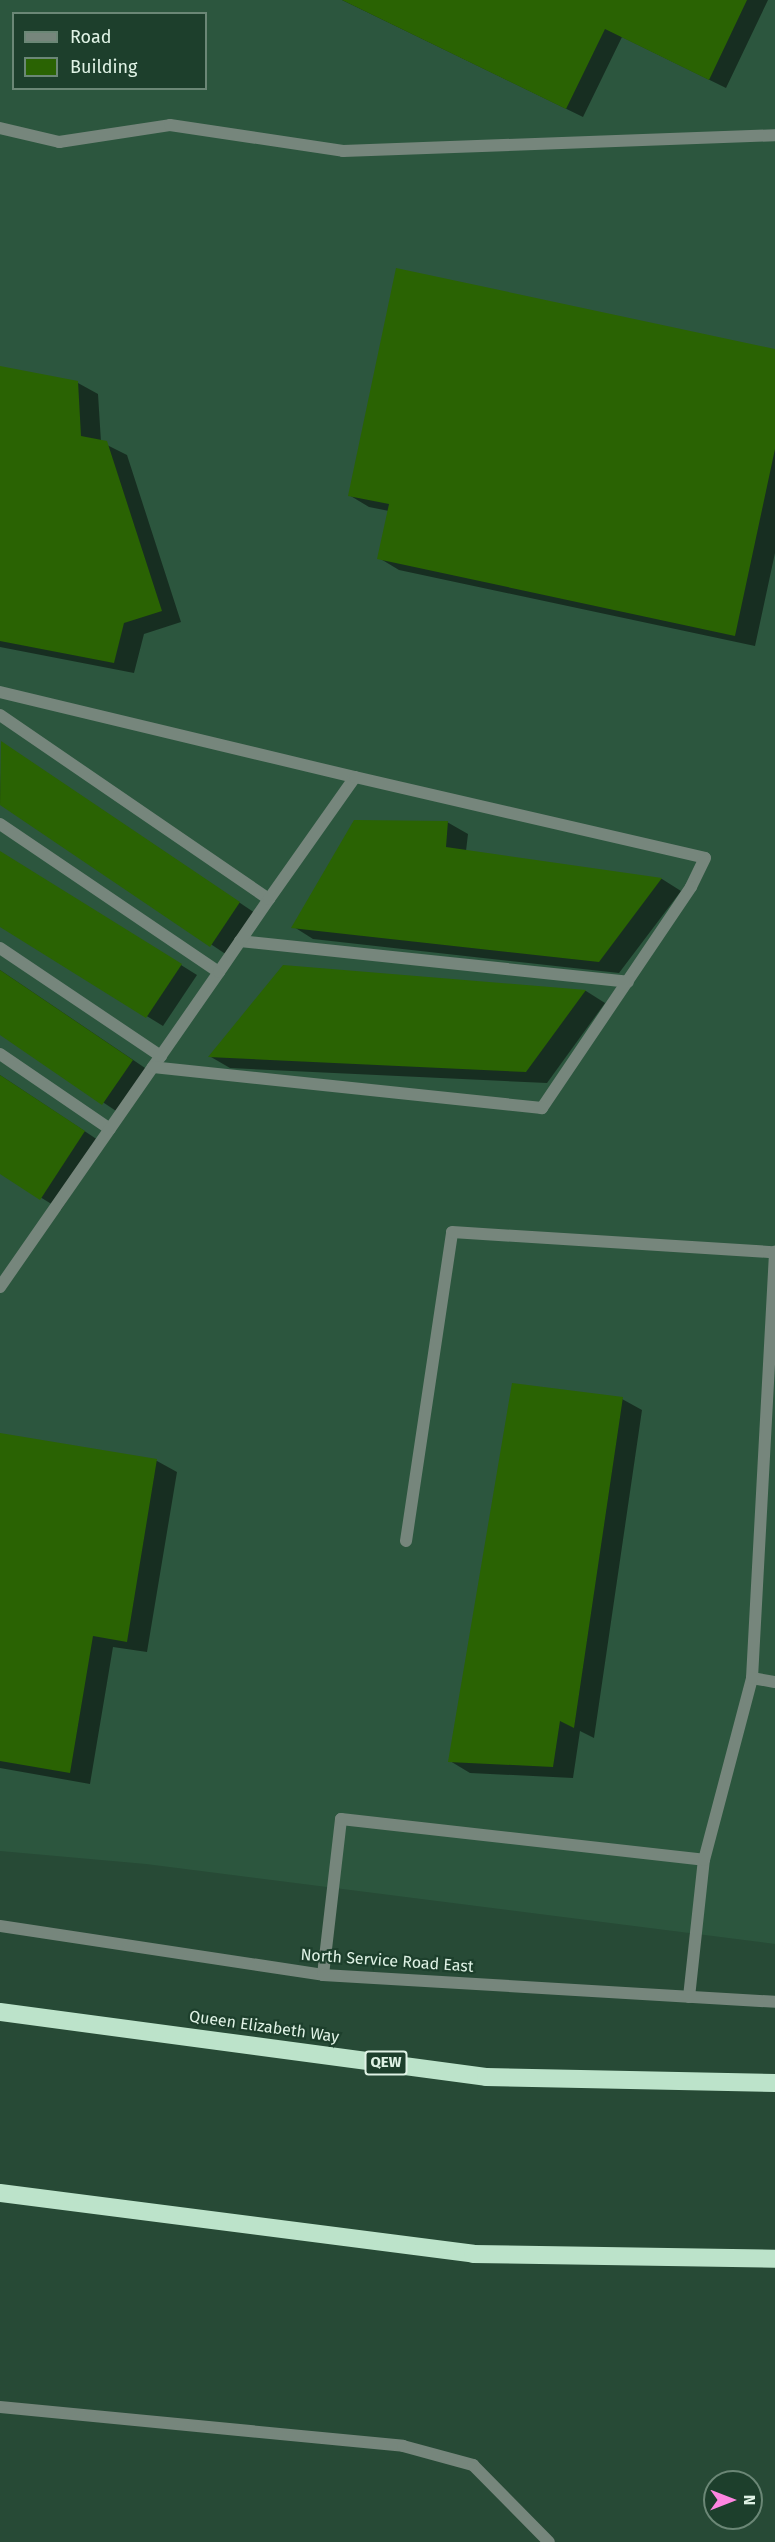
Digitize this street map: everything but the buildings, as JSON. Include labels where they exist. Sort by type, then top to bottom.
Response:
[{"type":"highway","name":"Queen Elizabeth Way","points":[[0,2012],[486,2077],[775,2083]]},
{"type":"highway","points":[[0,2193],[473,2254],[775,2259]]},
{"type":"street","points":[[0,128],[59,142],[170,126],[343,151],[775,135]]},
{"type":"street","points":[[2,696],[705,858],[691,886],[542,1108],[153,1067]]},
{"type":"street","points":[[0,715],[269,899]]},
{"type":"street","points":[[0,1287],[355,777]]},
{"type":"street","points":[[0,824],[219,972]]},
{"type":"street","points":[[240,941],[628,982]]},
{"type":"street","points":[[0,948],[161,1056]]},
{"type":"street","points":[[0,1054],[110,1129]]},
{"type":"street","points":[[406,1541],[452,1232],[774,1252],[752,1678],[704,1860],[689,1997]]},
{"type":"street","points":[[752,1678],[775,1682]]},
{"type":"street","points":[[323,1975],[341,1819],[704,1860]]},
{"type":"street","name":"North Service Road East","points":[[0,1926],[323,1975],[775,2002]]},
{"type":"street","points":[[0,2407],[403,2446],[473,2465],[549,2542]]},
{"type":"shaded area","points":[[0,0],[775,0],[775,1944],[146,1864],[0,1851]]}]
